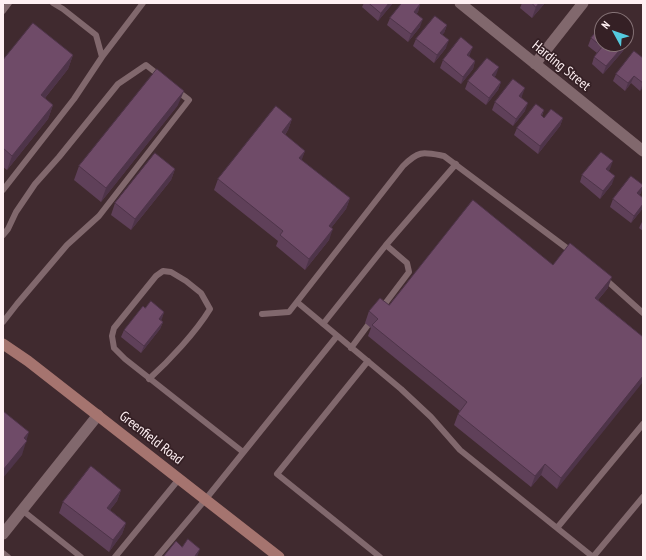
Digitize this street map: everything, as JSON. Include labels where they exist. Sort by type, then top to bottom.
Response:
[{"type":"main road","name":"Greenfield Road","points":[[3,344],[28,361],[279,557]]},
{"type":"street","name":"Harding Street","points":[[460,3],[643,152]]},
{"type":"street","points":[[535,64],[583,3]]},
{"type":"street","points":[[3,534],[98,416]]},
{"type":"lane","points":[[3,11],[9,3]]},
{"type":"lane","points":[[53,3],[96,35],[102,57]]},
{"type":"lane","points":[[3,190],[74,99],[102,57],[143,3]]},
{"type":"lane","points":[[3,235],[8,229],[16,212],[35,184],[59,157],[118,84],[146,65],[164,80]]},
{"type":"lane","points":[[3,322],[67,245],[99,216],[189,100],[170,85]]},
{"type":"lane","points":[[262,314],[289,312],[412,157],[424,152],[444,156],[456,164],[578,256]]},
{"type":"lane","points":[[323,324],[386,246],[456,164]]},
{"type":"lane","points":[[379,312],[409,272],[407,263],[386,246]]},
{"type":"lane","points":[[149,379],[203,321],[210,309],[201,294],[186,281],[172,272],[163,271],[156,276],[114,328],[112,336],[114,348],[149,379],[186,406],[243,452]]},
{"type":"lane","points":[[602,276],[643,313]]},
{"type":"lane","points":[[297,302],[401,389],[431,417],[460,450],[593,557],[643,497]]},
{"type":"lane","points":[[351,348],[368,325]]},
{"type":"lane","points":[[157,557],[205,500],[337,336]]},
{"type":"lane","points":[[368,361],[277,474],[380,557]]},
{"type":"lane","points":[[557,528],[643,424]]},
{"type":"lane","points":[[115,557],[179,479]]},
{"type":"lane","points":[[22,510],[81,557]]},
{"type":"lane","points":[[3,553],[8,557]]},
{"type":"building","points":[[369,3],[389,3],[381,13]]},
{"type":"building","points":[[402,3],[420,4],[414,12],[423,19],[411,34],[390,18]]},
{"type":"building","points":[[532,3],[539,3],[536,7]]},
{"type":"building","points":[[435,16],[447,25],[440,33],[449,40],[437,55],[416,39]]},
{"type":"building","points":[[33,23],[73,55],[41,95],[53,105],[12,156],[3,148],[3,60]]},
{"type":"building","points":[[461,37],[473,47],[467,55],[475,61],[463,77],[443,60]]},
{"type":"building","points":[[634,51],[643,58],[643,83],[634,76],[628,83],[616,74]]},
{"type":"building","points":[[598,52],[618,52],[606,66],[594,57]]},
{"type":"building","points":[[487,58],[499,67],[492,75],[501,82],[489,98],[468,81]]},
{"type":"building","points":[[157,69],[184,91],[106,188],[79,166]]},
{"type":"building","points":[[513,79],[525,88],[519,96],[528,103],[516,119],[495,102]]},
{"type":"building","points":[[536,104],[544,110],[541,115],[544,118],[551,109],[563,118],[540,146],[517,128]]},
{"type":"building","points":[[276,106],[292,119],[282,132],[305,151],[299,158],[350,198],[329,226],[333,229],[309,259],[280,235],[283,231],[218,179]]},
{"type":"building","points":[[601,152],[613,161],[606,169],[615,176],[603,191],[582,175]]},
{"type":"building","points":[[155,153],[175,169],[135,219],[115,203]]},
{"type":"building","points":[[631,176],[643,185],[637,193],[643,198],[643,204],[634,216],[613,199]]},
{"type":"building","points":[[473,200],[553,265],[570,243],[612,277],[595,298],[643,337],[643,376],[561,478],[545,464],[535,476],[458,414],[467,402],[372,325],[378,319],[369,311],[380,298],[389,305]]},
{"type":"building","points":[[151,301],[164,312],[159,319],[163,322],[144,346],[124,330],[143,306],[145,308]]},
{"type":"building","points":[[3,411],[29,432],[24,438],[27,441],[3,470]]},
{"type":"building","points":[[91,466],[121,490],[107,508],[126,523],[113,540],[63,502]]},
{"type":"building","points":[[188,539],[200,549],[195,556],[196,557],[163,557],[176,541],[182,547]]}]
